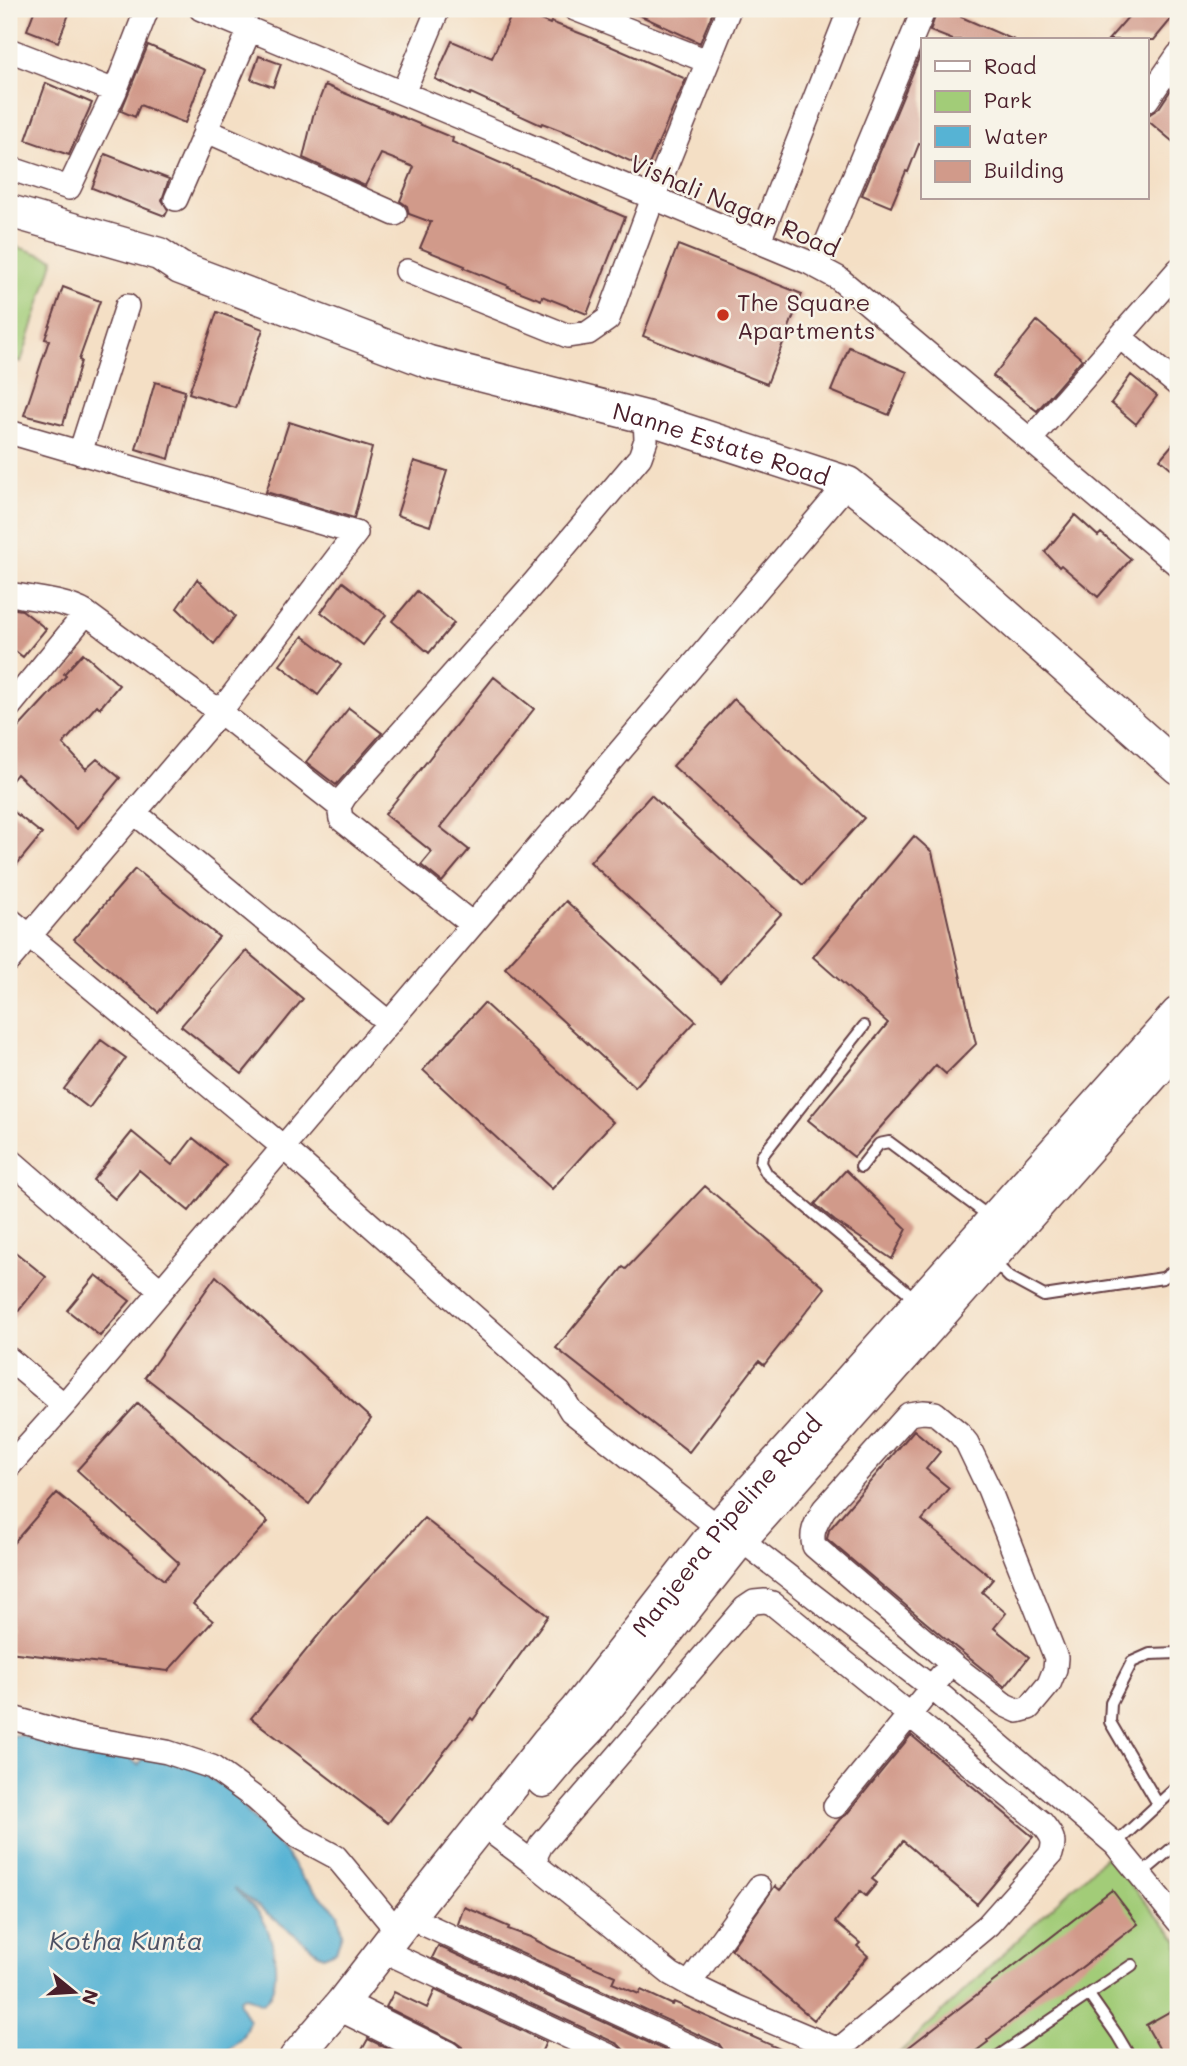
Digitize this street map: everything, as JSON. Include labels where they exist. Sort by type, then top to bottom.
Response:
[{"type":"main road","name":"Nanne Estate Road","points":[[9,211],[159,254],[180,268],[429,362],[645,417],[848,483],[951,566],[1178,768]]},
{"type":"main road","name":"Nanne Estate Road","points":[[9,230],[156,270],[180,268]]},
{"type":"main road","name":"Manjeera Pipeline Road","points":[[737,1533],[990,1258],[1178,1013]]},
{"type":"main road","name":"Manjeera Pipeline Road","points":[[315,2057],[347,2009],[556,1748],[590,1730],[737,1533],[919,1302],[993,1219],[1077,1142],[1174,1060]]},
{"type":"main road","name":"Manjeera Pipeline Road","points":[[406,1938],[497,1836],[556,1748]]},
{"type":"main road","name":"Manjeera Pipeline Road","points":[[296,2057],[347,2009]]},
{"type":"main road","points":[[347,2009],[445,2057]]},
{"type":"street","points":[[9,168],[69,188],[115,91],[147,9]]},
{"type":"street","name":"Vishali Nagar Road","points":[[201,9],[817,266],[838,278],[1178,565]]},
{"type":"street","points":[[403,93],[438,9]]},
{"type":"street","points":[[575,9],[706,61]]},
{"type":"street","points":[[407,271],[568,337],[588,333],[608,319],[706,61],[729,9]]},
{"type":"street","points":[[759,241],[850,9]]},
{"type":"street","points":[[817,266],[917,44],[924,9]]},
{"type":"street","points":[[176,199],[250,29]]},
{"type":"street","points":[[9,50],[115,91]]},
{"type":"street","points":[[1148,99],[1178,55]]},
{"type":"street","points":[[205,130],[395,214]]},
{"type":"street","points":[[1030,440],[1178,270]]},
{"type":"street","points":[[79,453],[127,306]]},
{"type":"street","points":[[1120,337],[1178,385]]},
{"type":"street","points":[[472,925],[341,819],[339,806],[640,457],[646,440],[645,417]]},
{"type":"street","points":[[9,432],[356,533],[220,712],[9,960]]},
{"type":"street","points":[[9,1466],[64,1405],[848,483]]},
{"type":"street","points":[[9,594],[80,609],[220,712],[339,806]]},
{"type":"street","points":[[9,707],[86,613]]},
{"type":"street","points":[[135,813],[389,1023]]},
{"type":"street","points":[[9,919],[283,1147],[560,1393],[570,1410],[737,1533],[932,1687],[1115,1844],[1178,1921]]},
{"type":"street","points":[[9,1159],[161,1291]]},
{"type":"street","points":[[9,1359],[64,1405]]},
{"type":"street","points":[[909,1413],[935,1413],[967,1443],[989,1489],[1056,1658],[1049,1684],[1029,1708],[1018,1711],[1005,1705],[952,1664],[814,1546],[812,1538],[813,1527],[824,1509],[909,1413]]},
{"type":"street","points":[[497,1836],[671,1974],[834,2048],[843,2046],[988,1925],[1051,1854],[1055,1844],[1042,1823],[765,1601],[754,1602],[745,1608],[541,1845],[536,1855],[537,1866]]},
{"type":"street","points":[[835,1806],[952,1664]]},
{"type":"street","points":[[9,1717],[76,1736],[167,1752],[212,1767],[256,1799],[297,1836],[336,1857],[406,1938],[574,2049],[612,2057]]},
{"type":"street","points":[[689,1984],[759,1887]]},
{"type":"street","points":[[406,1938],[713,2057]]},
{"type":"lane","points":[[864,1026],[762,1157],[761,1163],[767,1174],[919,1302]]},
{"type":"lane","points":[[861,1167],[879,1144],[889,1142],[993,1219]]},
{"type":"lane","points":[[990,1258],[1009,1277],[1044,1296],[1163,1278],[1178,1268]]},
{"type":"lane","points":[[1158,1804],[1110,1722],[1111,1703],[1132,1662],[1150,1654],[1178,1653]]},
{"type":"lane","points":[[1115,1844],[1178,1786]]},
{"type":"lane","points":[[1140,1875],[1178,1843]]},
{"type":"lane","points":[[1002,2056],[1132,1965]]},
{"type":"lane","points":[[1089,1995],[1130,2057]]},
{"type":"green space","points":[[9,244],[54,259],[21,362],[9,358]]},
{"type":"green space","points":[[1106,1856],[1178,1940],[1178,2057],[895,2057]]},
{"type":"water","name":"Kotha Kunta","points":[[9,1736],[56,1740],[129,1757],[138,1765],[146,1755],[171,1753],[235,1794],[249,1814],[287,1855],[303,1880],[338,1913],[342,1933],[336,1951],[323,1956],[234,1888],[258,1912],[266,1925],[273,1948],[275,1973],[269,1996],[263,2004],[246,1997],[240,2000],[249,2021],[240,2040],[230,2049],[211,2057],[9,2057]]},
{"type":"building","points":[[35,9],[71,9],[58,42],[27,30]]},
{"type":"building","points":[[514,9],[587,36],[686,79],[647,169],[578,137],[542,123],[541,125],[435,79],[452,41],[492,58]]},
{"type":"building","points":[[626,9],[714,9],[700,43]]},
{"type":"building","points":[[938,9],[964,9],[961,17],[1009,38],[948,38],[930,31]]},
{"type":"building","points":[[1135,9],[1178,9],[1154,40],[1110,38]]},
{"type":"building","points":[[148,45],[205,70],[185,123],[140,105],[135,117],[121,111]]},
{"type":"building","points":[[921,53],[921,144],[891,207],[862,195]]},
{"type":"building","points":[[259,56],[281,64],[273,87],[251,79]]},
{"type":"building","points":[[1178,79],[1178,146],[1148,121],[1148,115],[1159,108]]},
{"type":"building","points":[[46,83],[92,103],[69,155],[26,140]]},
{"type":"building","points":[[325,85],[453,138],[452,142],[625,217],[587,314],[542,296],[541,300],[508,287],[420,248],[431,222],[409,214],[407,206],[400,201],[414,167],[381,154],[365,186],[303,158],[313,116]]},
{"type":"building","points":[[105,154],[169,179],[162,200],[168,210],[165,216],[92,188]]},
{"type":"building","name":"The Square Apartments","points":[[678,245],[802,294],[767,384],[643,336]]},
{"type":"building","points":[[63,287],[100,301],[79,360],[81,361],[63,425],[24,415]]},
{"type":"building","points":[[217,312],[263,329],[236,408],[189,393]]},
{"type":"building","points":[[1037,321],[1082,359],[1037,411],[993,376]]},
{"type":"building","points":[[849,347],[907,372],[889,415],[831,391]]},
{"type":"building","points":[[1131,375],[1157,396],[1136,424],[1111,403]]},
{"type":"building","points":[[155,382],[185,391],[169,459],[136,449]]},
{"type":"building","points":[[289,422],[372,448],[354,518],[266,492]]},
{"type":"building","points":[[1178,438],[1178,474],[1160,459]]},
{"type":"building","points":[[414,461],[447,471],[430,526],[397,515]]},
{"type":"building","points":[[1075,515],[1098,536],[1101,533],[1131,559],[1098,597],[1061,565],[1059,567],[1045,552]]},
{"type":"building","points":[[197,579],[235,616],[214,644],[177,608]]},
{"type":"building","points":[[343,582],[386,615],[363,645],[321,612]]},
{"type":"building","points":[[417,591],[454,623],[429,653],[392,621]]},
{"type":"building","points":[[9,608],[22,610],[46,629],[23,657],[9,646]]},
{"type":"building","points":[[303,636],[341,665],[318,695],[280,665]]},
{"type":"building","points":[[83,653],[119,685],[100,708],[97,705],[63,744],[86,769],[97,759],[120,778],[77,829],[17,774],[9,784],[9,738],[66,676],[64,674]]},
{"type":"building","points":[[494,677],[534,709],[440,827],[469,850],[442,882],[421,865],[432,852],[385,814]]},
{"type":"building","points":[[734,699],[864,818],[803,885],[673,766]]},
{"type":"building","points":[[349,708],[382,733],[336,785],[306,762]]},
{"type":"building","points":[[651,795],[781,914],[720,982],[590,862]]},
{"type":"building","points":[[9,808],[42,834],[9,874]]},
{"type":"building","points":[[914,836],[932,852],[976,1044],[946,1074],[936,1065],[854,1157],[808,1120],[888,1023],[813,957]]},
{"type":"building","points":[[135,869],[219,937],[158,1012],[74,939]]},
{"type":"building","points":[[566,901],[696,1021],[635,1087],[505,968]]},
{"type":"building","points":[[246,951],[303,999],[242,1074],[181,1026]]},
{"type":"building","points":[[484,1003],[613,1122],[552,1189],[423,1070]]},
{"type":"building","points":[[101,1040],[126,1058],[89,1108],[64,1089]]},
{"type":"building","points":[[132,1132],[172,1165],[193,1138],[226,1165],[189,1211],[139,1170],[115,1199],[93,1180]]},
{"type":"building","points":[[846,1170],[907,1229],[892,1259],[835,1221],[815,1204]]},
{"type":"building","points":[[705,1186],[825,1288],[764,1365],[759,1361],[689,1452],[556,1348],[623,1267],[626,1269]]},
{"type":"building","points":[[9,1247],[46,1277],[9,1323]]},
{"type":"building","points":[[96,1275],[130,1301],[100,1336],[67,1310]]},
{"type":"building","points":[[216,1276],[371,1419],[309,1504],[145,1377]]},
{"type":"building","points":[[138,1403],[268,1522],[193,1604],[213,1621],[168,1671],[9,1652],[9,1548],[57,1493],[164,1580],[179,1563],[77,1470]]},
{"type":"building","points":[[914,1430],[940,1452],[926,1469],[949,1488],[922,1520],[993,1579],[982,1592],[1006,1613],[994,1628],[1029,1657],[1005,1687],[827,1539],[829,1530]]},
{"type":"building","points":[[424,1518],[548,1616],[473,1720],[471,1718],[388,1823],[251,1718],[334,1616]]},
{"type":"building","points":[[911,1735],[1033,1837],[977,1904],[903,1841],[872,1879],[877,1883],[866,1896],[860,1891],[835,1922],[860,1943],[857,1946],[868,1956],[814,2020],[731,1949],[775,1886],[780,1890]]},
{"type":"building","points":[[1112,1890],[1138,1924],[987,2040],[988,2042],[968,2057],[896,2057]]},
{"type":"building","points":[[464,1907],[615,1976],[612,1983],[639,1994],[641,1990],[673,2005],[674,2002],[798,2057],[735,2057],[726,2054],[719,2044],[458,1924]]},
{"type":"building","points":[[438,1946],[680,2057],[626,2057],[618,2044],[432,1958]]},
{"type":"building","points":[[435,1990],[546,2042],[539,2057],[464,2057],[462,2047],[454,2041],[386,2007],[394,1992],[427,2008]]},
{"type":"building","points":[[1178,2007],[1178,2057],[1164,2057],[1146,2025]]},
{"type":"building","points":[[368,2039],[405,2057],[358,2057]]},
{"type":"place","name":"The Square Apartments","points":[[723,315]]}]
